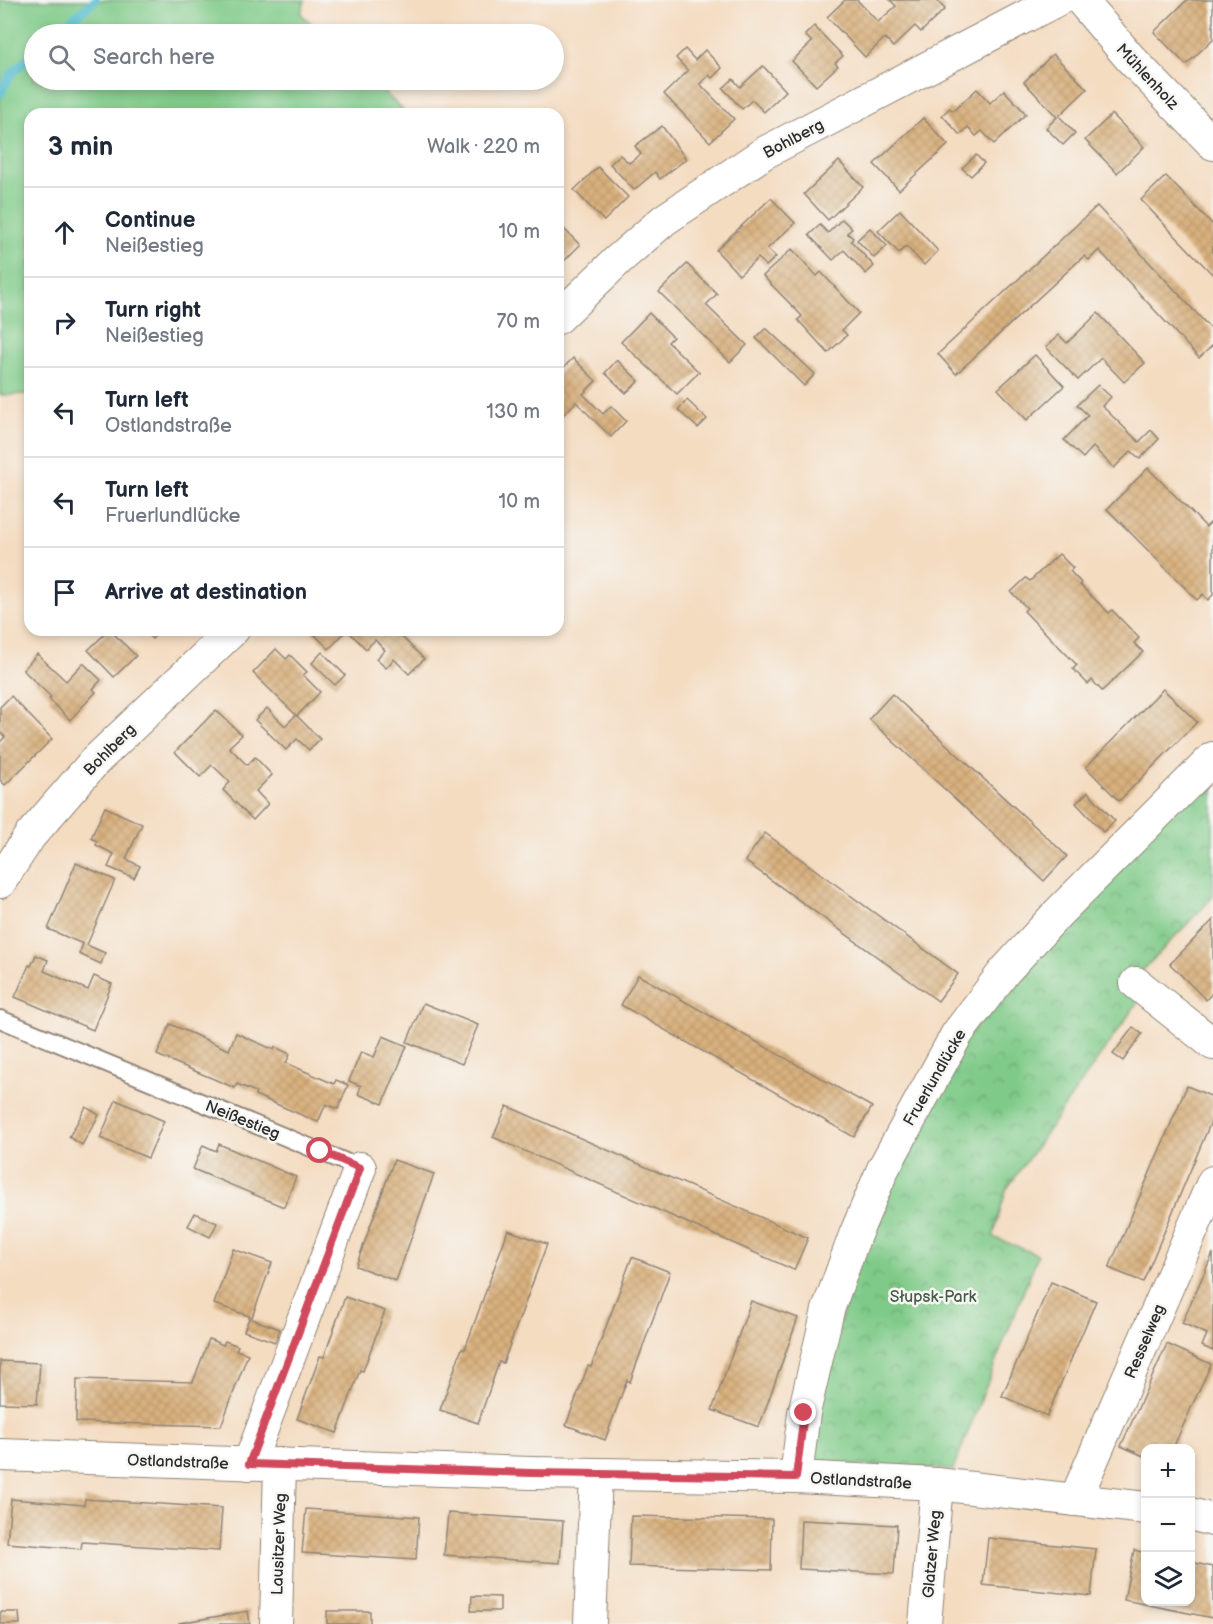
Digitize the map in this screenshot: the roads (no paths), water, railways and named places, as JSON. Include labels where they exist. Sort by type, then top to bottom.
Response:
[{"type":"street","name":"Mühlenholz","points":[[1080,2],[1213,144]]},
{"type":"street","name":"Bohlberg","points":[[564,312],[664,220],[764,153],[1080,2]]},
{"type":"street","name":"Bohlberg","points":[[0,882],[30,836],[95,761],[227,636]]},
{"type":"street","name":"Fruerlundlücke","points":[[796,1477],[804,1413],[828,1310],[851,1246],[883,1169],[957,1034],[1005,972],[1058,913],[1213,758]]},
{"type":"street","points":[[1136,983],[1213,1044]]},
{"type":"street","name":"Neißestieg","points":[[265,1464],[360,1168]]},
{"type":"street","name":"Resselweg","points":[[1075,1500],[1213,1182]]},
{"type":"street","name":"Ostlandstraße","points":[[0,1455],[596,1474],[796,1477],[937,1484],[1141,1507]]},
{"type":"street","name":"Lausitzer Weg","points":[[265,1464],[276,1624]]},
{"type":"street","points":[[590,1624],[596,1474]]},
{"type":"street","name":"Glatzer Weg","points":[[925,1624],[937,1484]]},
{"type":"street","points":[[1195,1516],[1213,1520]]},
{"type":"lane","name":"Neißestieg","points":[[0,1019],[360,1168]]},
{"type":"waterway","points":[[67,24],[95,0]]},
{"type":"waterway","points":[[0,94],[11,74],[24,62]]},
{"type":"park label","name":"Słupsk-Park","points":[[933,1296]]}]
